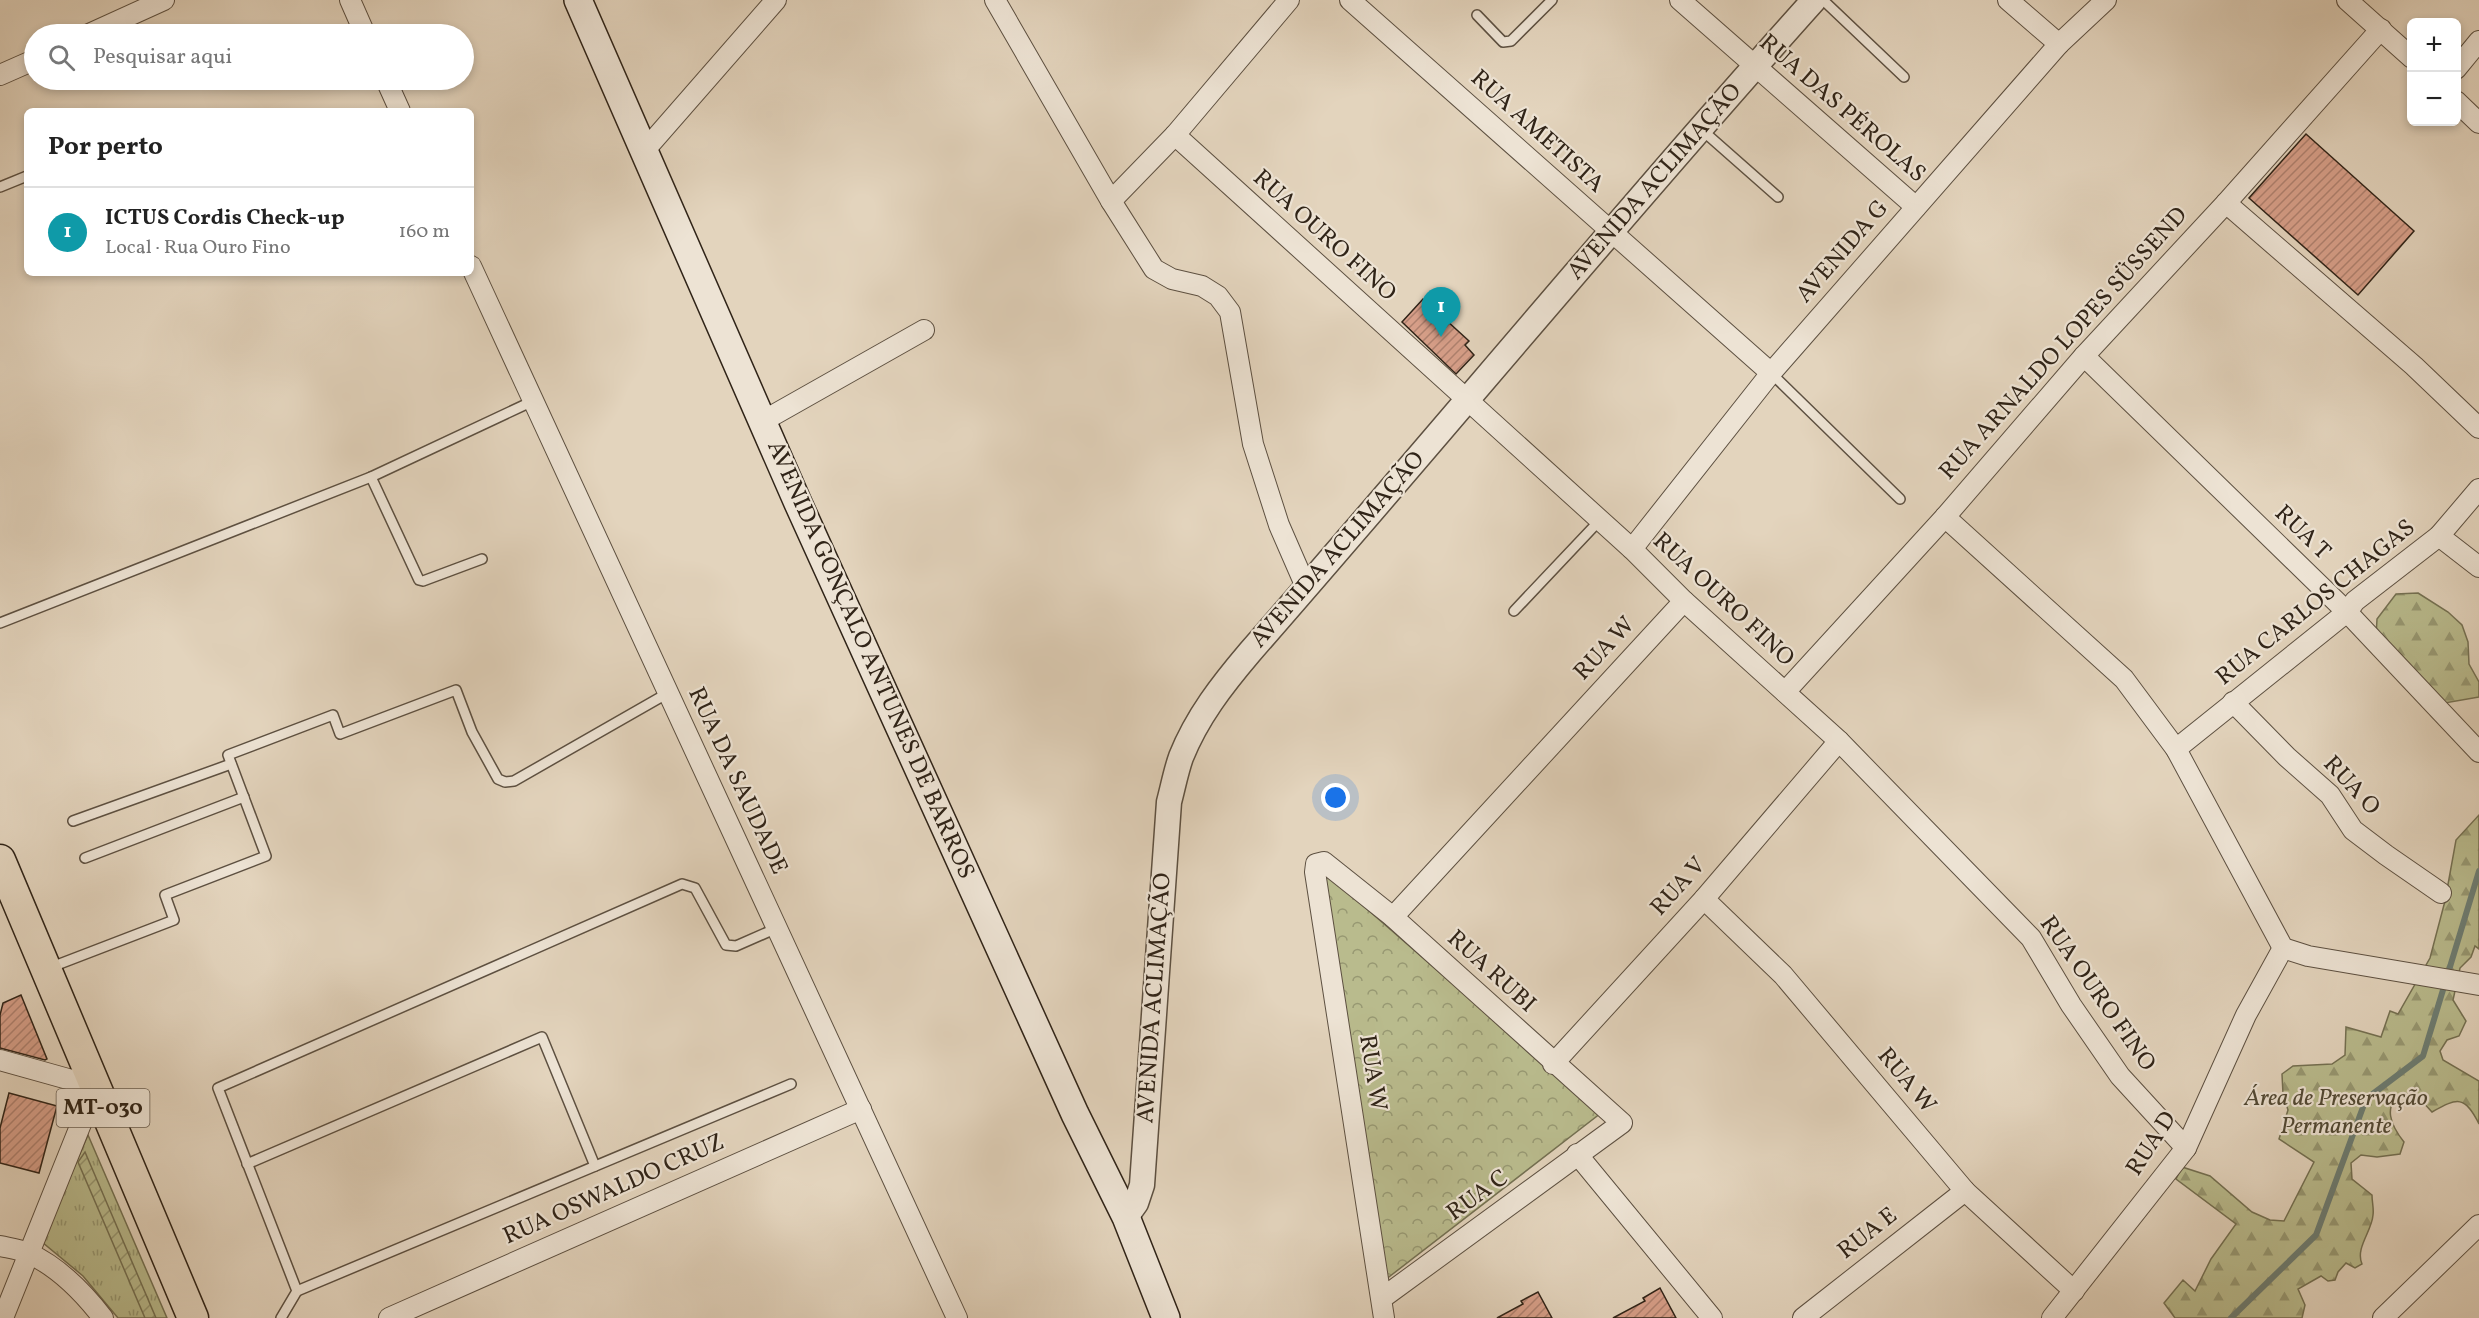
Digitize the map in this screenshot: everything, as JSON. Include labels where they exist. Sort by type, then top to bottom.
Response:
[{"type":"main road","name":"AVENIDA GONÇALO ANTUNES DE BARROS","points":[[578,0],[798,503],[1074,1114],[1126,1217],[1166,1318]]},
{"type":"main road","name":"MT-030","points":[[0,860],[8,893],[46,969],[193,1318]]},
{"type":"street","points":[[111,24],[164,0]]},
{"type":"street","points":[[350,0],[361,24]]},
{"type":"street","points":[[645,150],[776,0]]},
{"type":"street","points":[[994,0],[1111,201],[1154,269],[1172,279],[1202,286],[1218,296],[1230,312],[1253,444],[1279,525],[1306,587]]},
{"type":"street","points":[[1111,201],[1175,135],[1289,0]]},
{"type":"street","name":"RUA AMETISTA","points":[[1350,0],[1771,374]]},
{"type":"street","name":"RUA DAS PÉROLAS","points":[[1680,0],[1916,207]]},
{"type":"street","name":"AVENIDA ACLIMAÇÃO","points":[[1126,1217],[1136,1203],[1142,1185],[1169,802],[1180,759],[1196,724],[1218,690],[1611,231],[1814,0]]},
{"type":"street","points":[[2008,0],[2059,44]]},
{"type":"street","name":"AVENIDA G","points":[[1632,549],[1771,374],[2059,44],[2106,0]]},
{"type":"street","points":[[2347,0],[2407,53]]},
{"type":"street","name":"RUA ARNALDO LOPES SÜSSEND","points":[[1785,692],[1945,517],[2084,356],[2226,203],[2380,29]]},
{"type":"street","points":[[2461,64],[2479,41]]},
{"type":"street","points":[[0,75],[24,64]]},
{"type":"street","points":[[391,90],[399,108]]},
{"type":"street","points":[[2461,104],[2479,123]]},
{"type":"street","name":"RUA OURO FINO","points":[[1175,135],[1632,549],[1684,601],[1839,741],[2031,938],[2071,1005],[2120,1076],[2186,1148]]},
{"type":"street","points":[[2226,203],[2415,366],[2479,428]]},
{"type":"street","name":"RUA DA SAUDADE","points":[[474,273],[955,1317]]},
{"type":"street","points":[[763,422],[924,330]]},
{"type":"street","name":"RUA T","points":[[2084,356],[2347,612],[2479,753]]},
{"type":"street","name":"RUA CARLOS CHAGAS","points":[[2176,749],[2347,612],[2355,601],[2439,536],[2479,489]]},
{"type":"street","points":[[1945,517],[2124,679],[2176,749],[2283,948],[2308,956],[2479,985]]},
{"type":"street","points":[[2439,536],[2479,567]]},
{"type":"street","name":"RUA W","points":[[1393,917],[1684,601]]},
{"type":"street","name":"RUA O","points":[[2233,702],[2287,757],[2330,795],[2353,830],[2441,893]]},
{"type":"street","name":"RUA V","points":[[1553,1064],[1704,899],[1839,741]]},
{"type":"street","name":"RUA W","points":[[1324,862],[1316,864],[1315,872],[1382,1308]]},
{"type":"street","name":"RUA RUBI","points":[[1324,862],[1393,917],[1553,1064],[1622,1123]]},
{"type":"street","name":"RUA W","points":[[1704,899],[1783,975],[1965,1191],[2074,1292]]},
{"type":"street","name":"RUA D","points":[[2052,1318],[2186,1148],[2246,1015],[2283,948]]},
{"type":"street","points":[[0,1060],[94,1087],[3,1318]]},
{"type":"street","name":"RUA OSWALDO CRUZ","points":[[389,1318],[861,1109]]},
{"type":"street","name":"RUA C","points":[[1382,1308],[1577,1154],[1622,1123]]},
{"type":"street","points":[[1577,1154],[1712,1318]]},
{"type":"street","name":"RUA E","points":[[1803,1318],[1965,1191]]},
{"type":"street","points":[[2383,1318],[2479,1225]]},
{"type":"street","points":[[0,1246],[28,1253],[81,1289],[103,1318]]},
{"type":"lane","points":[[1477,15],[1503,42],[1511,41],[1552,0]]},
{"type":"lane","points":[[1823,0],[1904,77]]},
{"type":"lane","points":[[1700,129],[1778,197]]},
{"type":"lane","points":[[0,187],[24,177]]},
{"type":"lane","points":[[1771,374],[1900,499]]},
{"type":"lane","points":[[0,623],[371,477],[533,401]]},
{"type":"lane","points":[[371,477],[419,580],[423,581],[482,559]]},
{"type":"lane","points":[[1514,611],[1600,520]]},
{"type":"lane","points":[[46,969],[174,920],[165,895],[266,856],[228,755],[333,715],[340,734],[456,690],[472,732],[498,779],[514,781],[668,693]]},
{"type":"lane","points":[[73,821],[231,764]]},
{"type":"lane","points":[[85,858],[244,797]]},
{"type":"lane","points":[[297,1291],[218,1088],[682,884],[695,888],[726,945],[736,946],[777,928]]},
{"type":"lane","points":[[247,1164],[542,1037],[595,1166]]},
{"type":"lane","points":[[281,1318],[297,1291],[792,1084]]},
{"type":"green space","points":[[2418,593],[2448,612],[2462,625],[2468,642],[2469,664],[2479,682],[2479,697],[2439,704],[2376,637],[2377,619],[2396,594]]},
{"type":"green space","name":"Área de Preservação Permanente","points":[[2479,815],[2479,949],[2475,946],[2471,957],[2460,968],[2453,1000],[2466,1021],[2459,1036],[2447,1040],[2440,1051],[2443,1060],[2479,1081],[2479,1124],[2469,1108],[2460,1102],[2448,1104],[2432,1112],[2421,1100],[2405,1093],[2397,1098],[2391,1109],[2391,1116],[2392,1123],[2404,1142],[2400,1154],[2377,1157],[2361,1155],[2351,1163],[2352,1179],[2372,1195],[2373,1215],[2362,1246],[2360,1258],[2362,1264],[2355,1268],[2346,1263],[2338,1272],[2335,1280],[2328,1281],[2321,1276],[2298,1289],[2305,1305],[2302,1318],[2175,1318],[2164,1303],[2183,1280],[2195,1291],[2211,1259],[2236,1224],[2176,1179],[2182,1167],[2210,1176],[2252,1212],[2270,1220],[2284,1221],[2314,1162],[2279,1139],[2288,1110],[2283,1094],[2282,1074],[2293,1066],[2332,1064],[2345,1055],[2346,1027],[2381,1037],[2390,1011],[2398,1014],[2430,958],[2445,901],[2456,840]]},
{"type":"green space","points":[[1321,869],[1601,1113],[1385,1280]]},
{"type":"green space","points":[[88,1135],[167,1318],[118,1318],[83,1276],[42,1242]]},
{"type":"green space","points":[[85,1152],[156,1318],[145,1318],[78,1162]]},
{"type":"building","points":[[2306,134],[2414,231],[2358,295],[2249,198]]},
{"type":"building","points":[[1423,299],[1469,341],[1465,345],[1474,355],[1456,374],[1402,322]]},
{"type":"building","points":[[21,995],[47,1059],[45,1060],[0,1048],[0,1015],[3,1003]]},
{"type":"building","points":[[9,1093],[57,1106],[39,1173],[0,1163],[0,1128]]},
{"type":"building","points":[[1660,1288],[1676,1318],[1613,1318],[1645,1301],[1643,1298]]},
{"type":"building","points":[[1538,1292],[1552,1318],[1497,1318],[1523,1304],[1521,1301]]},
{"type":"waterway","points":[[2231,1318],[2316,1235],[2366,1099],[2423,1056],[2479,871]]},
{"type":"place","name":"ICTUS Cordis Check-up","points":[[1441,337]]}]
